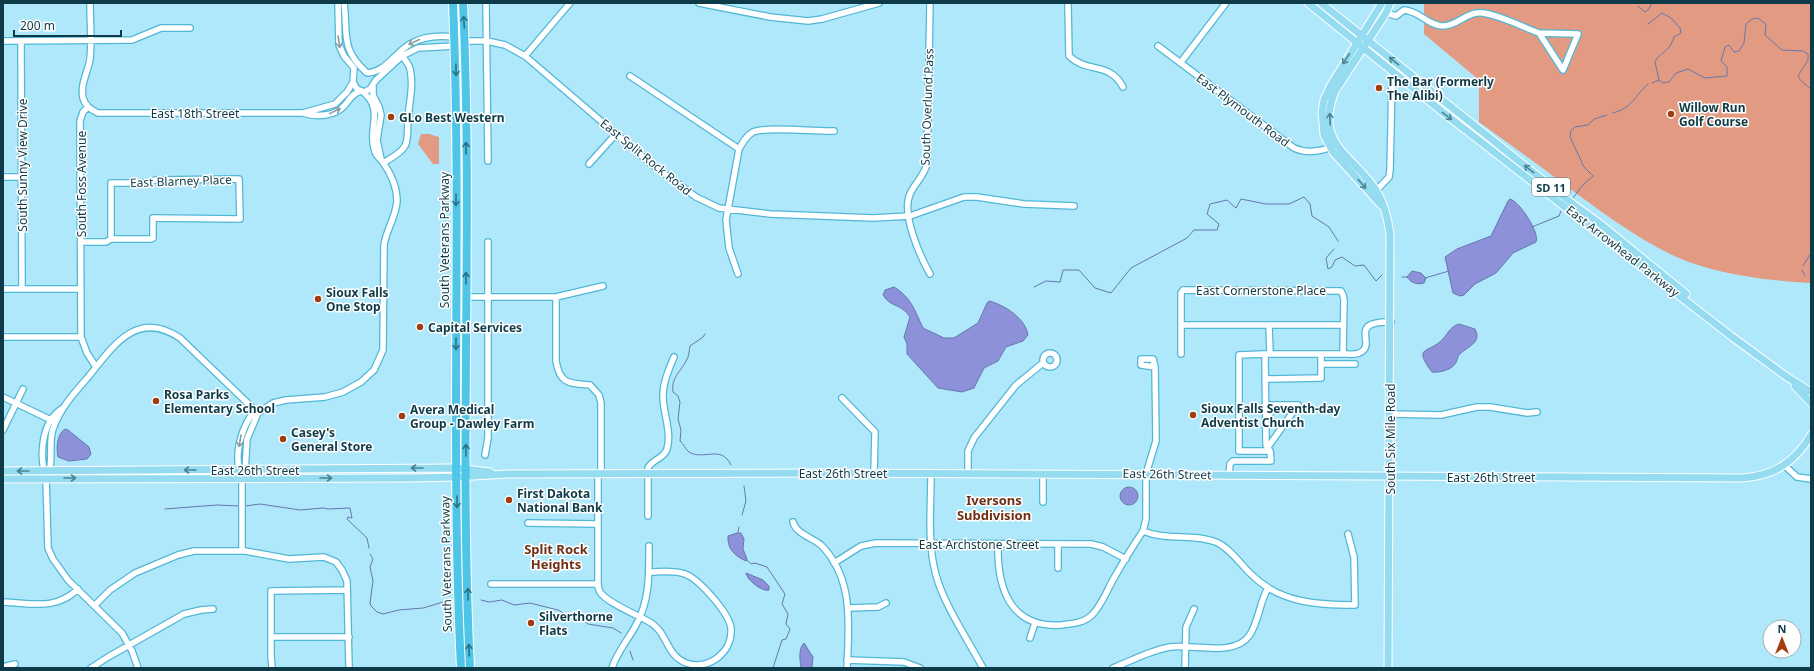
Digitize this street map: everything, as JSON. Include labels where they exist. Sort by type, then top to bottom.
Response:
[{"type":"highway","name":"South Veterans Parkway","points":[[453,3],[455,37],[457,582],[461,668]]},
{"type":"highway","name":"South Veterans Parkway","points":[[463,3],[465,41],[466,473],[470,668]]},
{"type":"main road","name":"East Arrowhead Parkway","points":[[1308,3],[1445,114],[1731,336],[1787,377],[1811,392]]},
{"type":"main road","name":"East Arrowhead Parkway","points":[[1321,3],[1660,272],[1727,329],[1731,336]]},
{"type":"main road","name":"South Six Mile Road","points":[[1382,3],[1365,38],[1335,91],[1329,115],[1333,146],[1374,194],[1385,210],[1390,234],[1391,322],[1388,668]]},
{"type":"main road","name":"South Six Mile Road","points":[[1365,38],[1386,13],[1390,3]]},
{"type":"main road","points":[[1787,377],[1811,402]]},
{"type":"main road","name":"East 26th Street","points":[[3,479],[456,477],[466,473],[1146,474],[1390,477],[1742,478],[1764,475],[1785,466],[1797,455],[1811,435]]},
{"type":"main road","name":"East 26th Street","points":[[3,471],[456,468],[466,473]]},
{"type":"street","points":[[88,108],[83,98],[83,87],[90,60],[90,3]]},
{"type":"street","points":[[242,551],[242,470],[247,439],[258,413],[273,403],[325,397],[343,392],[361,382],[374,370],[381,358],[383,343],[384,246],[385,237],[394,216],[397,201],[394,183],[382,162],[376,155],[372,142],[375,116],[374,107],[368,98],[355,87],[354,68],[344,56],[339,45],[338,3]]},
{"type":"street","points":[[344,3],[348,47],[356,61],[372,77],[373,95],[379,107],[381,116],[377,140],[382,162]]},
{"type":"street","points":[[486,3],[488,161]]},
{"type":"street","points":[[525,56],[570,3]]},
{"type":"street","points":[[699,3],[777,18],[808,21],[822,19],[879,3]]},
{"type":"street","name":"South Overlund Pass","points":[[930,3],[927,164],[922,176],[908,199],[916,247],[930,274]]},
{"type":"street","points":[[1068,3],[1069,56],[1075,62],[1085,66],[1111,72],[1118,77],[1123,87]]},
{"type":"street","points":[[1181,62],[1226,3]]},
{"type":"street","points":[[1386,13],[1396,16],[1404,10],[1414,11],[1431,23],[1443,26],[1452,25],[1473,14],[1486,13],[1539,33],[1578,34],[1563,70],[1539,33]]},
{"type":"street","points":[[3,41],[132,40],[161,28],[190,28]]},
{"type":"street","name":"East 18th Street","points":[[303,113],[335,104],[347,92],[360,72],[382,69],[402,50],[416,41],[426,38],[455,37],[465,41]]},
{"type":"street","name":"South Sunny View Drive","points":[[21,41],[22,289]]},
{"type":"street","name":"East Split Rock Road","points":[[455,46],[465,41],[487,42],[505,45],[525,56],[650,163],[696,197],[713,206],[727,210],[770,214],[865,218],[910,216],[964,197],[977,197],[1024,204],[1074,206]]},
{"type":"street","name":"East 18th Street","points":[[88,108],[102,113],[303,113],[318,116],[334,112],[342,108],[352,95],[361,91],[367,91],[402,56],[418,48],[455,46]]},
{"type":"street","name":"East Plymouth Road","points":[[1158,46],[1294,148],[1313,151],[1333,146]]},
{"type":"street","points":[[382,162],[400,152],[405,146],[407,138],[408,117],[411,102],[411,72],[402,56]]},
{"type":"street","points":[[630,76],[739,149]]},
{"type":"street","points":[[1374,194],[1389,176],[1390,170],[1392,82]]},
{"type":"street","name":"South Foss Avenue","points":[[88,108],[83,112],[80,121],[82,337],[87,353],[96,367]]},
{"type":"street","points":[[738,274],[729,248],[726,233],[727,210],[739,149],[749,135],[761,130],[834,132]]},
{"type":"street","points":[[589,164],[616,134]]},
{"type":"street","points":[[3,177],[22,177]]},
{"type":"street","name":"East Blarney Place","points":[[81,242],[151,240],[153,238],[154,218],[240,219],[239,179],[155,180],[149,183],[111,183],[111,240]]},
{"type":"street","points":[[485,455],[488,438],[488,242]]},
{"type":"street","points":[[466,297],[556,297],[603,286]]},
{"type":"street","points":[[3,289],[81,289]]},
{"type":"street","name":"East Cornerstone Place","points":[[1181,354],[1181,293],[1183,290],[1188,290],[1340,291],[1344,300],[1343,354]]},
{"type":"street","points":[[556,297],[556,361],[558,371],[562,378],[568,383],[590,385],[599,395],[601,403],[598,524],[598,584],[600,592],[603,596],[654,624],[660,630],[674,655],[692,664],[706,664],[718,658],[726,649],[730,636],[731,628],[726,615],[694,579],[686,574],[678,572],[649,572]]},
{"type":"street","points":[[1269,449],[1239,451],[1239,355],[1358,354],[1364,350],[1366,344],[1366,328],[1369,324],[1376,321],[1391,322]]},
{"type":"street","points":[[1181,325],[1343,324]]},
{"type":"street","points":[[1229,475],[1230,464],[1233,461],[1271,460],[1269,449],[1266,445],[1265,405],[1265,379],[1269,325]]},
{"type":"street","points":[[138,668],[129,645],[115,625],[59,570],[48,548],[44,441],[46,427],[53,421],[118,341],[130,332],[143,328],[165,330],[183,340],[258,413]]},
{"type":"street","points":[[3,337],[82,337]]},
{"type":"street","points":[[1265,379],[1321,378],[1321,354]]},
{"type":"street","points":[[648,516],[648,473],[650,465],[664,455],[668,445],[663,396],[666,380],[674,357]]},
{"type":"street","points":[[968,474],[968,450],[974,438],[1016,386],[1043,363]]},
{"type":"street","points":[[1321,364],[1355,364]]},
{"type":"street","points":[[998,544],[998,572],[1006,596],[1019,613],[1035,623],[1050,625],[1078,622],[1090,617],[1097,610],[1143,531],[1146,519],[1146,474],[1156,441],[1155,367]]},
{"type":"street","points":[[3,430],[23,389]]},
{"type":"street","points":[[3,397],[53,421]]},
{"type":"street","points":[[842,398],[875,432],[876,442],[874,473]]},
{"type":"street","points":[[1265,405],[1298,405],[1269,449]]},
{"type":"street","points":[[1266,419],[1276,405]]},
{"type":"street","points":[[1390,414],[1441,415],[1477,407],[1490,407],[1527,413],[1537,412]]},
{"type":"street","points":[[1785,466],[1797,477],[1811,479]]},
{"type":"street","points":[[931,474],[931,544],[933,564],[942,590],[983,668]]},
{"type":"street","points":[[1043,474],[1043,502]]},
{"type":"street","points":[[793,522],[796,528],[821,545],[834,563],[844,583],[848,608],[847,668]]},
{"type":"street","points":[[528,523],[598,524]]},
{"type":"street","points":[[1143,531],[1157,536],[1217,542],[1259,582],[1289,598],[1310,603],[1355,605],[1354,557],[1348,534]]},
{"type":"street","name":"East Archstone Street","points":[[834,563],[857,548],[868,544],[1097,545],[1126,559]]},
{"type":"street","points":[[1058,544],[1058,568]]},
{"type":"street","points":[[612,668],[619,652],[640,617],[647,593],[649,546]]},
{"type":"street","points":[[95,605],[110,590],[130,576],[178,555],[199,551],[242,551],[290,559],[319,556],[336,562],[345,575],[347,590],[349,668]]},
{"type":"street","points":[[491,584],[598,584]]},
{"type":"street","points":[[1113,668],[1124,666],[1161,649],[1171,647],[1224,648],[1244,642],[1255,625],[1260,606],[1268,588]]},
{"type":"street","points":[[3,602],[51,604],[65,600],[78,589]]},
{"type":"street","points":[[272,668],[271,591],[347,590]]},
{"type":"street","points":[[848,608],[878,607],[886,603]]},
{"type":"street","points":[[92,668],[98,662],[184,614],[213,609]]},
{"type":"street","points":[[1185,668],[1186,627],[1194,609]]},
{"type":"street","points":[[1030,638],[1035,623]]},
{"type":"street","points":[[271,637],[349,637]]},
{"type":"street","points":[[847,660],[904,662],[920,668]]},
{"type":"street","points":[[3,667],[15,664]]},
{"type":"shaded area","name":"Willow Run Golf Course","points":[[1424,3],[1811,3],[1811,283],[1758,278],[1722,272],[1688,262],[1644,240],[1591,204],[1479,122],[1479,80],[1424,34]]},
{"type":"shaded area","points":[[421,134],[429,134],[439,137],[439,164],[433,164],[418,144]]},
{"type":"water","points":[[1510,199],[1519,206],[1528,218],[1535,232],[1536,242],[1513,253],[1496,273],[1475,284],[1464,295],[1460,296],[1453,293],[1445,257],[1457,249],[1491,236]]},
{"type":"water","points":[[1412,271],[1421,273],[1426,278],[1424,283],[1419,284],[1410,281],[1407,277]]},
{"type":"water","points":[[894,287],[909,300],[923,328],[944,338],[954,338],[978,323],[989,301],[1008,309],[1019,318],[1028,335],[1023,341],[1006,347],[998,361],[984,368],[974,388],[962,392],[938,388],[907,354],[907,344],[904,337],[910,317],[903,309],[889,302],[883,295],[885,290]]},
{"type":"water","points":[[1459,324],[1475,329],[1477,333],[1476,340],[1471,346],[1460,354],[1457,361],[1451,368],[1432,372],[1423,358],[1423,354],[1425,351],[1438,344],[1452,328]]},
{"type":"water","points":[[65,429],[89,447],[91,454],[87,459],[69,461],[58,457],[57,450],[60,434]]},
{"type":"water","points":[[1129,487],[1133,488],[1137,492],[1137,500],[1133,504],[1129,505],[1125,504],[1121,500],[1120,496],[1121,492],[1125,488]]},
{"type":"water","points":[[741,533],[744,539],[743,549],[747,559],[746,561],[732,552],[729,545],[728,536]]},
{"type":"water","points":[[746,573],[763,580],[769,586],[769,590],[755,585]]},
{"type":"water","points":[[804,643],[813,657],[812,668],[801,668],[800,651]]},
{"type":"waterway","points":[[1638,6],[1645,12],[1649,9],[1652,3]]},
{"type":"waterway","points":[[1648,24],[1662,13],[1671,18],[1680,28],[1681,33],[1674,37],[1667,50],[1659,56],[1655,62],[1659,80],[1663,83],[1669,82],[1676,73],[1688,69],[1705,78],[1727,76],[1727,67],[1721,61],[1725,47],[1729,45],[1734,52],[1739,51],[1744,43],[1746,24],[1752,19],[1758,18],[1766,24],[1765,35],[1782,50],[1803,51],[1808,54],[1808,60],[1800,73],[1799,78],[1811,89]]},
{"type":"waterway","points":[[1652,83],[1659,80]]},
{"type":"waterway","points":[[1613,113],[1620,111],[1629,105],[1648,84]]},
{"type":"waterway","points":[[1573,198],[1583,185],[1593,176],[1584,167],[1570,137],[1571,131],[1575,127],[1588,125],[1594,119],[1607,115]]},
{"type":"waterway","points":[[1034,287],[1046,281],[1060,282],[1063,270],[1079,270],[1095,288],[1111,293],[1131,268],[1187,238],[1194,230],[1217,230],[1219,224],[1207,214],[1210,204],[1227,200],[1236,208],[1241,199],[1266,204],[1289,204],[1304,197],[1310,204],[1312,216],[1329,227],[1338,241]]},
{"type":"waterway","points":[[1532,227],[1559,216],[1561,211]]},
{"type":"waterway","points":[[1334,249],[1326,258],[1328,269],[1332,267],[1335,260],[1342,257],[1355,266],[1364,265],[1376,281],[1382,275]]},
{"type":"waterway","points":[[1803,266],[1811,253]]},
{"type":"waterway","points":[[1802,270],[1805,276]]},
{"type":"waterway","points":[[1425,278],[1449,271]]},
{"type":"waterway","points":[[1402,277],[1408,277]]},
{"type":"waterway","points":[[705,334],[690,346],[687,359],[676,375],[673,383],[673,392],[678,396],[680,402],[678,419],[681,430],[680,441],[689,452],[700,455],[722,455],[731,465]]},
{"type":"waterway","points":[[742,515],[746,501],[744,486]]},
{"type":"waterway","points":[[245,506],[260,504],[300,510],[350,508],[352,518],[348,517],[347,519],[367,538],[369,548]]},
{"type":"waterway","points":[[165,509],[217,505],[239,506]]},
{"type":"waterway","points":[[738,532],[739,527]]},
{"type":"waterway","points":[[370,554],[373,559],[370,567],[373,581],[370,603],[377,612],[383,614],[399,610],[423,608],[447,601]]},
{"type":"waterway","points":[[746,559],[751,564],[755,563],[767,567],[785,594],[782,604],[788,614],[786,624],[790,629],[786,639],[782,640],[773,668]]},
{"type":"waterway","points":[[481,600],[489,602],[502,600],[514,605],[530,603],[558,610],[565,614],[577,615],[588,624],[613,628],[621,633]]},
{"type":"waterway","points":[[630,651],[633,660]]},
{"type":"place","name":"The Bar (Formerly The Alibi)","points":[[1379,88]]},
{"type":"place","name":"Willow Run Golf Course","points":[[1671,114]]},
{"type":"place","name":"GLo Best Western","points":[[391,117]]},
{"type":"place","name":"Sioux Falls One Stop","points":[[318,299]]},
{"type":"place","name":"Capital Services","points":[[420,327]]},
{"type":"place","name":"Rosa Parks Elementary School","points":[[156,401]]},
{"type":"place","name":"Sioux Falls Seventh-day Adventist Church","points":[[1193,415]]},
{"type":"place","name":"Avera Medical Group - Dawley Farm","points":[[402,416]]},
{"type":"place","name":"Casey's General Store","points":[[283,439]]},
{"type":"place","name":"First Dakota National Bank","points":[[509,500]]},
{"type":"place","name":"Silverthorne Flats","points":[[531,623]]},
{"type":"district","name":"Iversons Subdivision","points":[[994,508]]},
{"type":"district","name":"Split Rock Heights","points":[[556,556]]}]
